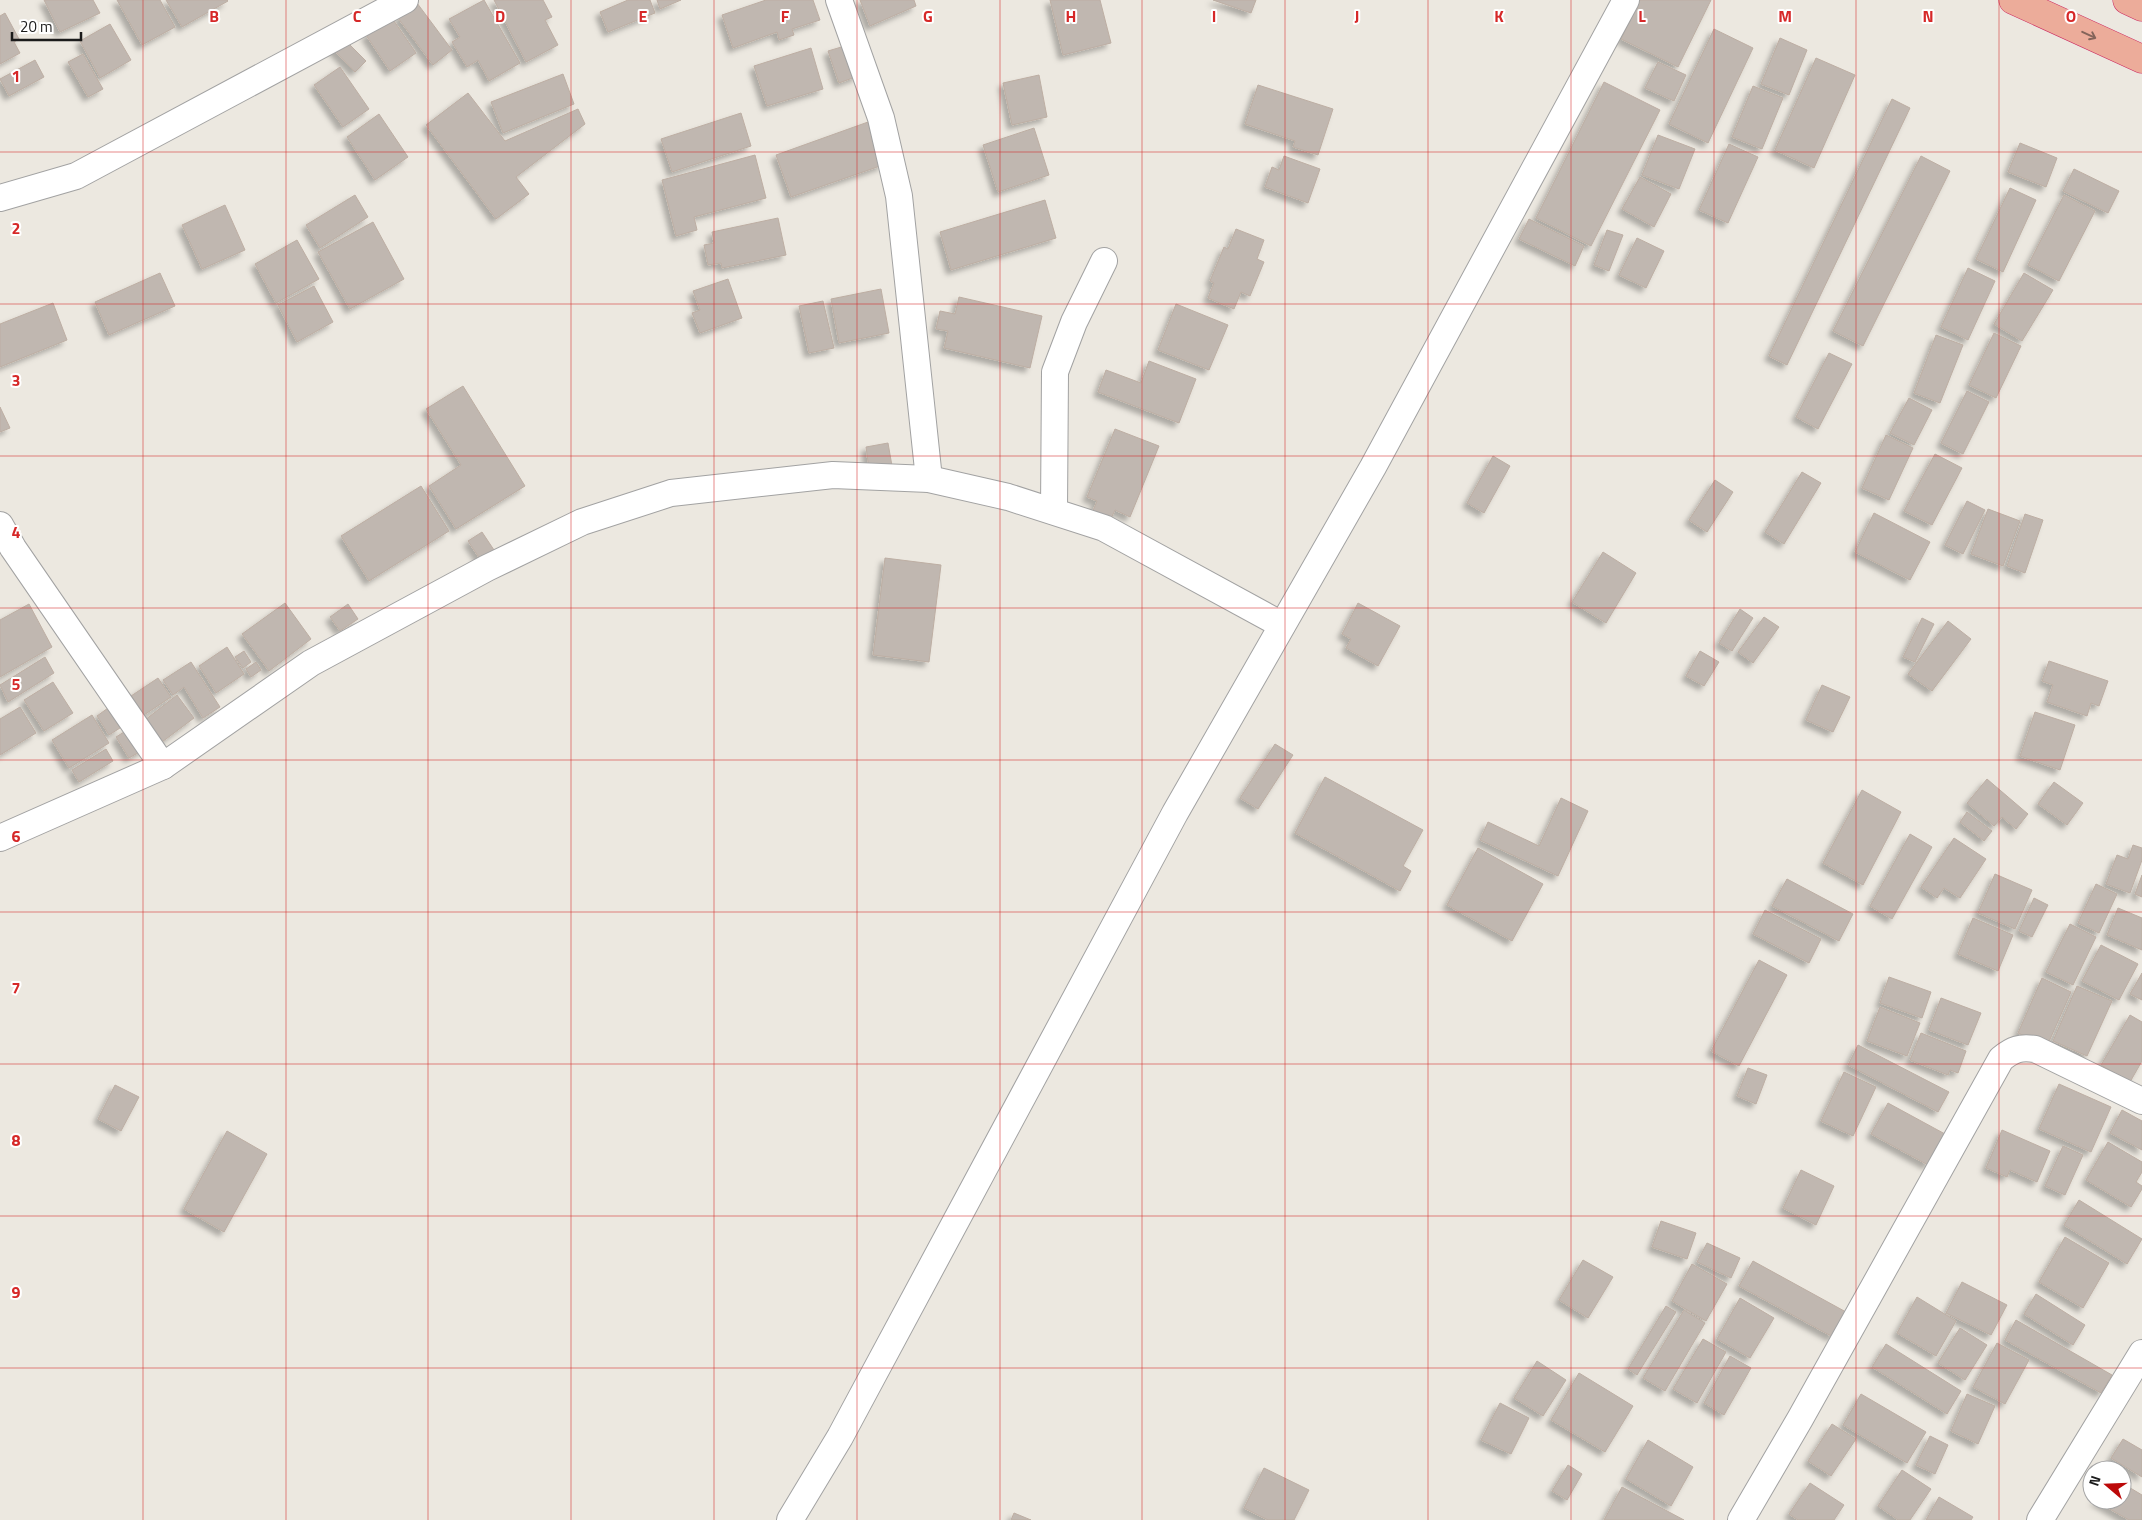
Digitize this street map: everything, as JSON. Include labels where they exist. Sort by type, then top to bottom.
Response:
[{"type":"highway","points":[[2013,0],[2142,59]]},
{"type":"highway","points":[[2127,0],[2142,7]]},
{"type":"street","points":[[0,198],[76,176],[404,0]]},
{"type":"street","points":[[839,0],[881,118],[899,196],[929,479]]},
{"type":"street","points":[[790,1520],[840,1437],[1175,813],[1373,467],[1626,0]]},
{"type":"street","points":[[1054,511],[1055,372],[1074,322],[1104,261]]},
{"type":"street","points":[[0,838],[163,766],[311,663],[487,568],[582,522],[671,493],[833,475],[929,479],[1008,497],[1104,528],[1282,625]]},
{"type":"street","points":[[0,525],[163,766]]},
{"type":"street","points":[[1750,1516],[1800,1418],[2002,1059],[2013,1050],[2023,1048],[2035,1049],[2142,1102]]},
{"type":"street","points":[[2040,1520],[2142,1353]]},
{"type":"building","points":[[44,0],[93,0],[100,13],[60,32]]},
{"type":"building","points":[[117,0],[160,0],[175,27],[142,45]]},
{"type":"building","points":[[166,0],[227,0],[228,1],[182,27]]},
{"type":"building","points":[[484,0],[520,63],[489,81],[478,60],[467,67],[452,42],[460,37],[449,19]]},
{"type":"building","points":[[494,0],[543,0],[552,17],[545,20],[558,45],[526,62]]},
{"type":"building","points":[[628,0],[650,0],[655,13],[608,32],[600,12]]},
{"type":"building","points":[[657,0],[681,0],[660,9]]},
{"type":"building","points":[[766,0],[813,0],[820,20],[792,29],[794,35],[779,40],[777,32],[733,48],[722,15]]},
{"type":"building","points":[[860,0],[914,0],[916,6],[870,26]]},
{"type":"building","points":[[1050,0],[1100,0],[1111,43],[1063,55]]},
{"type":"building","points":[[1213,0],[1256,0],[1251,13]]},
{"type":"building","points":[[1640,0],[1711,0],[1678,67],[1621,39]]},
{"type":"building","points":[[417,3],[452,50],[433,65],[398,18]]},
{"type":"building","points":[[5,13],[19,39],[14,42],[20,53],[0,64],[0,16]]},
{"type":"building","points":[[392,18],[416,53],[390,71],[366,35]]},
{"type":"building","points":[[110,24],[131,60],[100,78],[80,41]]},
{"type":"building","points":[[1714,29],[1753,48],[1708,143],[1669,124]]},
{"type":"building","points":[[341,36],[366,61],[355,72],[330,46]]},
{"type":"building","points":[[1780,38],[1807,50],[1789,95],[1761,84]]},
{"type":"building","points":[[848,45],[858,76],[839,83],[828,51]]},
{"type":"building","points":[[811,48],[823,89],[767,106],[754,66]]},
{"type":"building","points":[[83,54],[103,89],[88,97],[68,62]]},
{"type":"building","points":[[1816,58],[1855,75],[1814,168],[1775,150]]},
{"type":"building","points":[[35,60],[44,77],[9,96],[0,79]]},
{"type":"building","points":[[1658,62],[1686,75],[1674,101],[1645,88]]},
{"type":"building","points":[[340,67],[369,109],[343,127],[314,85]]},
{"type":"building","points":[[563,74],[574,104],[503,133],[491,102]]},
{"type":"building","points":[[1039,75],[1047,117],[1012,125],[1003,83]]},
{"type":"building","points":[[1604,82],[1660,110],[1591,246],[1536,218]]},
{"type":"building","points":[[1258,85],[1333,109],[1318,155],[1293,147],[1295,141],[1245,124]]},
{"type":"building","points":[[1753,86],[1783,98],[1762,149],[1732,137]]},
{"type":"building","points":[[468,93],[505,141],[578,109],[585,124],[516,177],[529,194],[496,219],[426,125]]},
{"type":"building","points":[[1892,99],[1910,108],[1787,365],[1769,356]]},
{"type":"building","points":[[741,113],[751,146],[672,172],[661,139]]},
{"type":"building","points":[[379,114],[408,157],[375,180],[347,137]]},
{"type":"building","points":[[868,122],[883,165],[791,197],[776,155]]},
{"type":"building","points":[[1034,128],[1049,175],[998,192],[983,145]]},
{"type":"building","points":[[1658,135],[1695,149],[1679,189],[1642,175]]},
{"type":"building","points":[[2020,143],[2057,158],[2046,187],[2008,172]]},
{"type":"building","points":[[1729,144],[1758,157],[1728,223],[1699,210]]},
{"type":"building","points":[[755,155],[766,198],[694,217],[697,230],[676,236],[662,180]]},
{"type":"building","points":[[1284,156],[1320,169],[1308,203],[1265,187],[1272,167],[1279,170]]},
{"type":"building","points":[[1921,156],[1950,171],[1863,346],[1833,331]]},
{"type":"building","points":[[2074,169],[2119,191],[2108,213],[2063,191]]},
{"type":"building","points":[[1640,177],[1671,194],[1654,227],[1622,209]]},
{"type":"building","points":[[2010,188],[2036,200],[2003,272],[1976,259]]},
{"type":"building","points":[[355,195],[368,217],[320,248],[306,225]]},
{"type":"building","points":[[2064,195],[2095,211],[2059,281],[2028,265]]},
{"type":"building","points":[[1045,200],[1056,238],[951,270],[940,232]]},
{"type":"building","points":[[225,205],[245,250],[202,269],[182,225]]},
{"type":"building","points":[[778,218],[786,255],[722,268],[721,263],[708,265],[704,245],[714,243],[712,232]]},
{"type":"building","points":[[1529,219],[1584,246],[1575,266],[1519,239]]},
{"type":"building","points":[[373,222],[404,279],[350,309],[318,252]]},
{"type":"building","points":[[1236,229],[1264,240],[1257,259],[1264,262],[1250,296],[1241,292],[1234,309],[1208,298],[1214,283],[1210,281],[1224,247],[1228,249]]},
{"type":"building","points":[[1607,230],[1623,235],[1609,271],[1594,265]]},
{"type":"building","points":[[1637,238],[1664,251],[1646,288],[1619,275]]},
{"type":"building","points":[[297,240],[319,279],[276,303],[255,264]]},
{"type":"building","points":[[1968,268],[1995,281],[1968,340],[1941,327]]},
{"type":"building","points":[[160,273],[175,306],[109,335],[95,302]]},
{"type":"building","points":[[2024,273],[2053,290],[2022,341],[1994,324]]},
{"type":"building","points":[[728,279],[742,318],[700,333],[692,313],[700,310],[693,291]]},
{"type":"building","points":[[314,286],[333,322],[297,342],[278,305]]},
{"type":"building","points":[[881,289],[889,333],[839,343],[831,299]]},
{"type":"building","points":[[959,297],[1042,316],[1030,368],[944,348],[948,331],[936,329],[940,311],[955,314]]},
{"type":"building","points":[[823,301],[834,348],[809,353],[799,306]]},
{"type":"building","points":[[53,303],[67,340],[0,367],[0,324]]},
{"type":"building","points":[[1176,304],[1228,325],[1209,370],[1158,350]]},
{"type":"building","points":[[1994,333],[2021,346],[1996,398],[1969,385]]},
{"type":"building","points":[[1936,335],[1963,345],[1940,403],[1914,393]]},
{"type":"building","points":[[1829,353],[1852,364],[1818,429],[1796,417]]},
{"type":"building","points":[[1149,361],[1196,379],[1179,423],[1098,392],[1106,370],[1141,383]]},
{"type":"building","points":[[463,386],[525,486],[456,529],[429,486],[461,465],[426,409]]},
{"type":"building","points":[[1967,391],[1989,402],[1963,454],[1941,443]]},
{"type":"building","points":[[1909,398],[1932,410],[1914,445],[1890,433]]},
{"type":"building","points":[[0,407],[10,428],[0,432]]},
{"type":"building","points":[[1115,429],[1159,446],[1130,517],[1115,510],[1110,521],[1092,513],[1097,501],[1087,497]]},
{"type":"building","points":[[1886,435],[1913,448],[1889,500],[1862,488]]},
{"type":"building","points":[[888,443],[892,466],[869,469],[866,447]]},
{"type":"building","points":[[1935,454],[1962,468],[1932,525],[1904,511]]},
{"type":"building","points":[[1493,456],[1510,466],[1484,513],[1467,503]]},
{"type":"building","points":[[1802,472],[1821,483],[1784,544],[1765,532]]},
{"type":"building","points":[[1715,480],[1733,492],[1707,532],[1689,520]]},
{"type":"building","points":[[421,486],[449,531],[369,581],[341,536]]},
{"type":"building","points":[[1967,501],[1985,510],[1963,554],[1945,545]]},
{"type":"building","points":[[1988,509],[2020,521],[2003,566],[1971,554]]},
{"type":"building","points":[[1874,513],[1930,542],[1910,580],[1855,552]]},
{"type":"building","points":[[2025,514],[2043,520],[2025,573],[2007,566]]},
{"type":"building","points":[[482,532],[498,556],[484,565],[468,541]]},
{"type":"building","points":[[1603,552],[1636,573],[1606,623],[1572,602]]},
{"type":"building","points":[[885,558],[941,565],[929,662],[873,655]]},
{"type":"building","points":[[285,603],[311,639],[269,671],[242,634]]},
{"type":"building","points":[[1358,603],[1400,626],[1378,666],[1346,648],[1351,639],[1342,634]]},
{"type":"building","points":[[29,604],[52,647],[0,677],[0,620]]},
{"type":"building","points":[[348,604],[358,619],[340,631],[330,617]]},
{"type":"building","points":[[1740,609],[1753,618],[1732,651],[1719,643]]},
{"type":"building","points":[[1764,617],[1779,627],[1753,663],[1738,652]]},
{"type":"building","points":[[1922,618],[1934,624],[1915,662],[1903,657]]},
{"type":"building","points":[[1948,621],[1971,639],[1932,691],[1908,674]]},
{"type":"building","points":[[227,647],[244,674],[216,693],[199,666]]},
{"type":"building","points":[[244,651],[251,662],[243,668],[235,657]]},
{"type":"building","points":[[1700,651],[1719,662],[1704,686],[1686,676]]},
{"type":"building","points":[[45,657],[54,673],[8,702],[0,685]]},
{"type":"building","points":[[2049,661],[2108,681],[2099,706],[2091,703],[2087,716],[2047,702],[2053,685],[2042,681]]},
{"type":"building","points":[[191,662],[220,707],[203,718],[184,687],[173,695],[163,680]]},
{"type":"building","points":[[256,662],[261,670],[251,677],[246,669]]},
{"type":"building","points":[[158,678],[171,697],[144,715],[131,696]]},
{"type":"building","points":[[53,682],[73,713],[44,731],[24,700]]},
{"type":"building","points":[[1822,685],[1850,697],[1833,732],[1806,720]]},
{"type":"building","points":[[177,695],[194,718],[162,742],[145,720]]},
{"type":"building","points":[[20,707],[36,733],[0,755],[0,719]]},
{"type":"building","points":[[108,708],[120,728],[109,735],[97,716]]},
{"type":"building","points":[[2035,712],[2075,725],[2060,770],[2020,756]]},
{"type":"building","points":[[92,715],[109,743],[69,768],[52,740]]},
{"type":"building","points":[[132,727],[145,749],[129,758],[116,737]]},
{"type":"building","points":[[1275,744],[1293,755],[1258,809],[1240,798]]},
{"type":"building","points":[[106,749],[113,761],[79,782],[72,770]]},
{"type":"building","points":[[1325,777],[1423,830],[1403,866],[1411,871],[1400,891],[1295,833]]},
{"type":"building","points":[[1987,779],[2028,814],[2016,829],[2002,817],[1994,826],[1967,803]]},
{"type":"building","points":[[2054,782],[2083,803],[2067,825],[2038,804]]},
{"type":"building","points":[[1862,790],[1901,812],[1863,885],[1823,863]]},
{"type":"building","points":[[1561,798],[1588,811],[1558,876],[1480,840],[1488,822],[1539,846]]},
{"type":"building","points":[[1967,812],[1992,831],[1984,841],[1960,822]]},
{"type":"building","points":[[1910,834],[1932,847],[1892,919],[1870,906]]},
{"type":"building","points":[[1954,838],[1986,859],[1960,898],[1944,888],[1937,898],[1921,887]]},
{"type":"building","points":[[2133,845],[2142,848],[2142,860],[2130,893],[2106,884],[2117,855],[2128,859]]},
{"type":"building","points":[[1478,848],[1543,884],[1512,941],[1447,905]]},
{"type":"building","points":[[1995,874],[2032,890],[2015,929],[1978,913]]},
{"type":"building","points":[[2142,875],[2142,897],[2135,894]]},
{"type":"building","points":[[1787,879],[1853,914],[1839,941],[1772,906]]},
{"type":"building","points":[[2096,884],[2117,894],[2099,933],[2078,923]]},
{"type":"building","points":[[2034,898],[2048,905],[2032,937],[2019,931]]},
{"type":"building","points":[[2118,908],[2142,918],[2142,950],[2107,935]]},
{"type":"building","points":[[1765,910],[1821,939],[1809,963],[1753,934]]},
{"type":"building","points":[[1973,918],[2013,935],[1998,971],[1958,954]]},
{"type":"building","points":[[2070,924],[2096,937],[2073,985],[2046,972]]},
{"type":"building","points":[[2101,945],[2138,964],[2119,1000],[2082,981]]},
{"type":"building","points":[[1759,960],[1787,975],[1739,1066],[1711,1051]]},
{"type":"building","points":[[2142,973],[2142,1000],[2130,994]]},
{"type":"building","points":[[1889,977],[1931,992],[1922,1018],[1880,1003]]},
{"type":"building","points":[[2042,978],[2071,992],[2047,1046],[2018,1033]]},
{"type":"building","points":[[2077,986],[2112,1001],[2087,1056],[2053,1041]]},
{"type":"building","points":[[1941,998],[1981,1013],[1968,1045],[1929,1030]]},
{"type":"building","points":[[1880,1007],[1920,1023],[1907,1056],[1867,1041]]},
{"type":"building","points":[[2130,1015],[2142,1022],[2142,1061],[2130,1082],[2101,1065]]},
{"type":"building","points":[[1921,1033],[1966,1051],[1958,1073],[1950,1070],[1948,1075],[1910,1060]]},
{"type":"building","points":[[1858,1045],[1949,1092],[1938,1112],[1848,1065]]},
{"type":"building","points":[[1748,1068],[1767,1075],[1756,1104],[1737,1096]]},
{"type":"building","points":[[1844,1072],[1876,1087],[1853,1136],[1821,1121]]},
{"type":"building","points":[[2059,1084],[2111,1107],[2091,1152],[2039,1129]]},
{"type":"building","points":[[115,1085],[139,1097],[121,1131],[98,1119]]},
{"type":"building","points":[[1888,1103],[1945,1134],[1928,1165],[1871,1134]]},
{"type":"building","points":[[2122,1110],[2142,1121],[2142,1150],[2110,1133]]},
{"type":"building","points":[[2002,1130],[2050,1151],[2037,1182],[2010,1170],[2007,1177],[1986,1168]]},
{"type":"building","points":[[227,1131],[267,1154],[224,1232],[184,1209]]},
{"type":"building","points":[[2108,1142],[2142,1162],[2142,1172],[2136,1182],[2142,1186],[2142,1189],[2131,1207],[2086,1180]]},
{"type":"building","points":[[2063,1146],[2083,1155],[2065,1195],[2045,1186]]},
{"type":"building","points":[[1801,1170],[1834,1186],[1816,1225],[1783,1208]]},
{"type":"building","points":[[2079,1200],[2142,1239],[2127,1264],[2064,1225]]},
{"type":"building","points":[[1661,1221],[1696,1233],[1687,1259],[1652,1247]]},
{"type":"building","points":[[2065,1237],[2109,1263],[2083,1308],[2039,1282]]},
{"type":"building","points":[[1707,1243],[1740,1258],[1731,1278],[1697,1262]]},
{"type":"building","points":[[1583,1260],[1613,1277],[1588,1318],[1559,1300]]},
{"type":"building","points":[[1753,1261],[1846,1312],[1833,1337],[1739,1286]]},
{"type":"building","points":[[1692,1264],[1727,1284],[1706,1321],[1672,1301]]},
{"type":"building","points":[[1962,1282],[2007,1305],[1991,1335],[1946,1313]]},
{"type":"building","points":[[2036,1294],[2085,1325],[2073,1345],[2024,1314]]},
{"type":"building","points":[[1917,1297],[1956,1321],[1936,1356],[1897,1333]]},
{"type":"building","points":[[1740,1298],[1774,1318],[1750,1358],[1717,1339]]},
{"type":"building","points":[[1666,1306],[1676,1312],[1637,1375],[1628,1369]]},
{"type":"building","points":[[1684,1310],[1705,1323],[1665,1391],[1643,1378]]},
{"type":"building","points":[[2016,1320],[2112,1375],[2101,1393],[2005,1340]]},
{"type":"building","points":[[1960,1328],[1987,1345],[1965,1380],[1938,1363]]},
{"type":"building","points":[[1703,1339],[1726,1352],[1697,1403],[1673,1389]]},
{"type":"building","points":[[1997,1343],[2029,1360],[2005,1404],[1973,1387]]},
{"type":"building","points":[[1886,1344],[1961,1391],[1947,1414],[1872,1367]]},
{"type":"building","points":[[1730,1356],[1751,1368],[1724,1415],[1704,1403]]},
{"type":"building","points":[[1537,1361],[1566,1380],[1543,1416],[1514,1398]]},
{"type":"building","points":[[1579,1373],[1633,1406],[1605,1452],[1551,1420]]},
{"type":"building","points":[[1861,1394],[1926,1432],[1907,1463],[1843,1425]]},
{"type":"building","points":[[1967,1394],[1995,1406],[1978,1444],[1951,1431]]},
{"type":"building","points":[[1500,1403],[1529,1418],[1511,1454],[1481,1440]]},
{"type":"building","points":[[1832,1424],[1856,1439],[1831,1476],[1808,1461]]},
{"type":"building","points":[[1930,1436],[1948,1445],[1935,1474],[1916,1465]]},
{"type":"building","points":[[2123,1439],[2142,1450],[2142,1477],[2132,1471],[2132,1460],[2114,1460],[2111,1458]]},
{"type":"building","points":[[1648,1440],[1693,1467],[1671,1506],[1626,1479]]},
{"type":"building","points":[[1568,1465],[1582,1474],[1567,1500],[1552,1491]]},
{"type":"building","points":[[1264,1468],[1309,1490],[1294,1520],[1268,1520],[1244,1508]]},
{"type":"building","points":[[1902,1470],[1931,1489],[1910,1520],[1898,1520],[1878,1506]]},
{"type":"building","points":[[1810,1483],[1844,1505],[1834,1520],[1798,1520],[1789,1514]]},
{"type":"building","points":[[1622,1487],[1684,1520],[1604,1520]]},
{"type":"building","points":[[2132,1489],[2142,1495],[2142,1520],[2129,1520],[2112,1510],[2132,1510]]},
{"type":"building","points":[[1939,1497],[1973,1517],[1971,1520],[1926,1520]]},
{"type":"building","points":[[1014,1513],[1031,1520],[1011,1520]]}]
